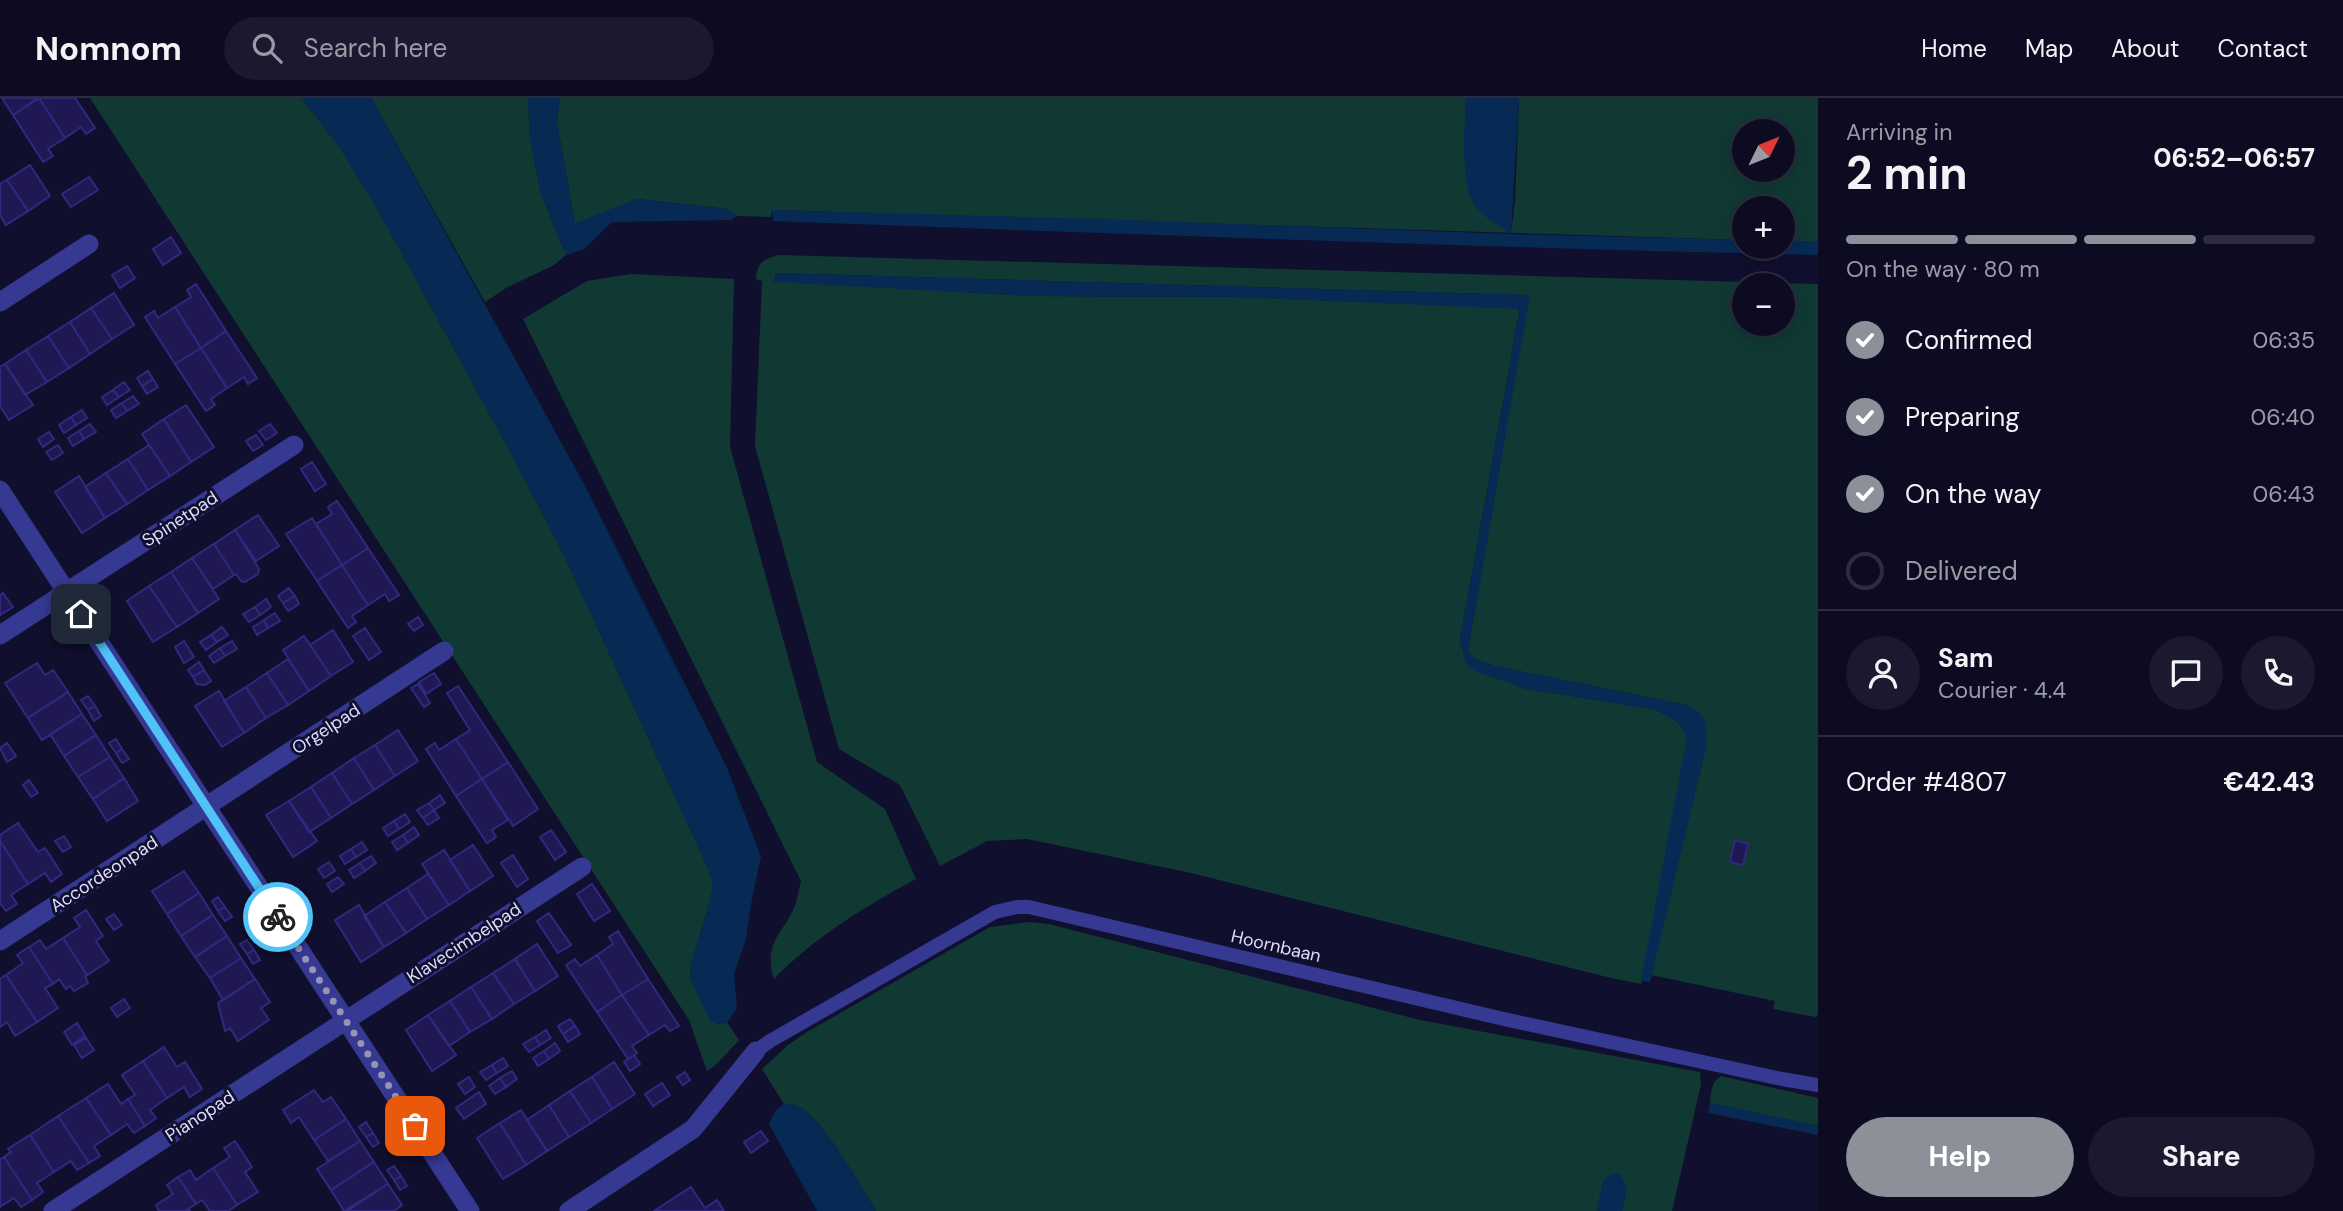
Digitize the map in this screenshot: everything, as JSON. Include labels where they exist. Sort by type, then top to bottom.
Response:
[{"type":"street","points":[[0,302],[89,244]]},
{"type":"street","name":"Spinetpad","points":[[0,635],[294,445]]},
{"type":"street","points":[[0,490],[470,1211]]},
{"type":"street","name":"Orgelpad","points":[[207,807],[444,651]]},
{"type":"street","name":"Accordeonpad","points":[[0,941],[207,807]]},
{"type":"street","name":"Klavecimbelpad","points":[[346,1020],[582,867]]},
{"type":"street","name":"Pianopad","points":[[53,1211],[346,1020]]},
{"type":"street","points":[[569,1211],[683,1137],[701,1120],[757,1051]]},
{"type":"lane","name":"Hoornbaan","points":[[757,1051],[995,912],[1029,907],[1508,1020],[1818,1085]]},
{"type":"green space","points":[[90,98],[302,98],[340,148],[377,208],[564,555],[708,868],[713,883],[711,897],[691,965],[690,978],[718,1024],[727,1022],[739,1040],[707,1071],[689,1020]]},
{"type":"green space","points":[[371,98],[528,98],[530,138],[541,194],[566,255],[554,265],[506,288],[485,302]]},
{"type":"green space","points":[[560,98],[1466,98],[1464,149],[1468,189],[1511,233],[772,210],[771,217],[737,216],[727,209],[637,199],[575,224],[557,123]]},
{"type":"green space","points":[[1519,98],[1818,98],[1818,242],[1795,241],[1795,196],[1732,196],[1732,240],[1511,233],[1515,201]]},
{"type":"green space","points":[[779,255],[1732,282],[1732,336],[1795,336],[1795,283],[1818,284],[1816,1017],[1773,1009],[1775,1001],[1651,975],[1707,743],[1686,705],[1494,666],[1473,658],[1468,651],[1529,295],[776,273],[774,281],[1032,296],[1235,297],[1520,308],[1460,640],[1466,663],[1523,688],[1657,710],[1678,722],[1688,737],[1641,984],[1191,873],[1027,839],[987,841],[940,866],[900,785],[839,749],[755,446],[762,281],[756,279],[760,265]]},
{"type":"green space","points":[[631,274],[734,279],[730,447],[817,762],[885,809],[916,879],[841,924],[805,950],[774,979],[771,966],[773,947],[796,903],[801,881],[523,319],[587,281]]},
{"type":"green space","points":[[1029,922],[1049,924],[1420,1020],[1700,1072],[1701,1084],[1672,1211],[1622,1211],[1627,1186],[1603,1182],[1597,1211],[876,1211],[820,1126],[800,1107],[784,1104],[762,1069],[807,1032],[990,927]]},
{"type":"green space","points":[[1721,1076],[1818,1098],[1818,1126],[1710,1103],[1713,1084]]},
{"type":"water","points":[[302,98],[371,98],[584,484],[727,768],[761,857],[746,939],[734,974],[737,1009],[727,1022],[718,1024],[710,1021],[690,978],[691,965],[711,897],[713,883],[708,868],[564,555],[512,455],[377,208],[340,148]]},
{"type":"water","points":[[528,98],[560,98],[557,123],[575,223],[637,199],[727,209],[737,216],[731,220],[612,222],[584,249],[566,255],[541,194],[530,138]]},
{"type":"water","points":[[1466,98],[1519,98],[1511,234],[1732,240],[1732,253],[773,221],[772,210],[1510,234],[1479,211],[1472,201],[1465,174]]},
{"type":"water","points":[[1795,241],[1818,242],[1818,255],[1795,254]]},
{"type":"water","points":[[776,273],[1530,295],[1468,651],[1474,658],[1494,666],[1686,705],[1702,716],[1707,743],[1650,982],[1641,981],[1687,737],[1678,722],[1657,710],[1523,688],[1475,671],[1466,663],[1460,640],[1520,309],[1235,297],[1032,296],[774,282]]},
{"type":"water","points":[[1710,1103],[1818,1126],[1818,1135],[1708,1113]]},
{"type":"water","points":[[784,1104],[800,1107],[810,1114],[841,1155],[876,1211],[817,1211],[769,1124],[776,1110]]},
{"type":"water","points":[[1611,1174],[1620,1174],[1627,1186],[1622,1211],[1597,1211],[1603,1182]]},
{"type":"building","points":[[2,98],[38,98],[13,115]]},
{"type":"building","points":[[39,98],[75,98],[95,128],[86,134],[81,127],[65,138]]},
{"type":"building","points":[[39,98],[65,138],[48,149],[53,156],[43,162],[13,115]]},
{"type":"building","points":[[30,165],[50,196],[28,211],[7,180]]},
{"type":"building","points":[[89,177],[98,190],[71,207],[62,194]]},
{"type":"building","points":[[7,180],[28,211],[6,225],[0,215],[0,184]]},
{"type":"building","points":[[171,237],[181,253],[163,265],[153,249]]},
{"type":"building","points":[[127,266],[135,278],[120,288],[112,275]]},
{"type":"building","points":[[196,284],[226,331],[201,348],[175,307],[191,297],[187,290]]},
{"type":"building","points":[[114,293],[134,325],[112,339],[91,308]]},
{"type":"building","points":[[175,307],[201,348],[175,364],[145,317],[154,311],[158,318]]},
{"type":"building","points":[[91,308],[112,339],[90,354],[70,322]]},
{"type":"building","points":[[70,322],[90,354],[69,368],[48,336]]},
{"type":"building","points":[[226,331],[257,378],[248,384],[244,377],[227,388],[201,348]]},
{"type":"building","points":[[48,336],[69,368],[47,382],[26,350]]},
{"type":"building","points":[[201,348],[227,388],[211,399],[215,405],[206,411],[175,364]]},
{"type":"building","points":[[26,350],[47,382],[25,395],[5,364]]},
{"type":"building","points":[[5,364],[33,405],[9,420],[0,406],[0,367]]},
{"type":"building","points":[[148,371],[153,379],[142,386],[137,378]]},
{"type":"building","points":[[153,379],[158,387],[147,394],[142,386]]},
{"type":"building","points":[[124,382],[130,390],[119,397],[113,390]]},
{"type":"building","points":[[113,390],[119,397],[107,405],[102,397]]},
{"type":"building","points":[[133,396],[139,404],[127,411],[122,403]]},
{"type":"building","points":[[122,403],[127,411],[116,418],[111,410]]},
{"type":"building","points":[[186,405],[214,447],[191,462],[164,419]]},
{"type":"building","points":[[82,410],[87,418],[76,425],[71,417]]},
{"type":"building","points":[[71,417],[76,425],[64,433],[59,425]]},
{"type":"building","points":[[164,419],[191,462],[170,476],[142,434]]},
{"type":"building","points":[[90,424],[96,432],[84,439],[79,431]]},
{"type":"building","points":[[270,424],[277,433],[266,440],[259,431]]},
{"type":"building","points":[[79,431],[84,439],[73,446],[68,438]]},
{"type":"building","points":[[49,432],[54,439],[43,447],[38,439]]},
{"type":"building","points":[[256,435],[263,445],[253,451],[246,441]]},
{"type":"building","points":[[58,445],[63,453],[52,460],[46,452]]},
{"type":"building","points":[[149,445],[170,476],[148,490],[128,459]]},
{"type":"building","points":[[128,459],[148,490],[127,504],[106,473]]},
{"type":"building","points":[[312,462],[326,484],[315,491],[301,469]]},
{"type":"building","points":[[106,473],[127,504],[105,518],[85,487]]},
{"type":"building","points":[[79,476],[105,518],[82,533],[55,492]]},
{"type":"building","points":[[337,501],[368,548],[342,565],[316,524],[332,514],[328,507]]},
{"type":"building","points":[[258,515],[279,546],[256,561],[235,530]]},
{"type":"building","points":[[312,518],[342,565],[317,581],[286,534]]},
{"type":"building","points":[[235,530],[259,569],[258,574],[245,582],[234,575],[214,544]]},
{"type":"building","points":[[214,544],[234,575],[213,589],[192,558]]},
{"type":"building","points":[[368,548],[399,595],[389,601],[385,594],[368,605],[342,565]]},
{"type":"building","points":[[192,558],[219,599],[198,613],[171,572]]},
{"type":"building","points":[[342,565],[368,605],[352,616],[356,622],[348,628],[317,581]]},
{"type":"building","points":[[171,572],[198,613],[177,627],[149,586]]},
{"type":"building","points":[[149,586],[177,627],[153,642],[127,601]]},
{"type":"building","points":[[289,588],[295,596],[283,603],[278,596]]},
{"type":"building","points":[[3,593],[13,607],[0,615],[0,596]]},
{"type":"building","points":[[295,596],[299,604],[288,611],[283,603]]},
{"type":"building","points":[[266,599],[271,607],[260,615],[255,607]]},
{"type":"building","points":[[255,607],[260,615],[249,622],[243,614]]},
{"type":"building","points":[[275,613],[280,621],[268,628],[264,620]]},
{"type":"building","points":[[418,617],[423,625],[414,631],[408,624]]},
{"type":"building","points":[[264,620],[268,628],[257,635],[253,627]]},
{"type":"building","points":[[222,627],[228,635],[217,642],[211,635]]},
{"type":"building","points":[[365,628],[381,652],[369,660],[353,636]]},
{"type":"building","points":[[333,630],[353,662],[331,676],[310,645]]},
{"type":"building","points":[[211,635],[217,642],[206,650],[200,642]]},
{"type":"building","points":[[304,636],[331,676],[309,691],[283,650]]},
{"type":"building","points":[[184,641],[194,657],[184,663],[175,647]]},
{"type":"building","points":[[232,641],[237,649],[225,656],[220,648]]},
{"type":"building","points":[[220,648],[225,656],[214,663],[209,656]]},
{"type":"building","points":[[288,659],[309,691],[288,705],[267,673]]},
{"type":"building","points":[[199,662],[204,670],[193,677],[188,670]]},
{"type":"building","points":[[37,663],[45,675],[53,670],[68,692],[28,718],[5,683]]},
{"type":"building","points":[[204,670],[211,681],[205,685],[197,684],[193,677]]},
{"type":"building","points":[[267,673],[288,705],[266,718],[246,687]]},
{"type":"building","points":[[434,673],[441,684],[426,694],[419,682]]},
{"type":"building","points":[[418,684],[430,703],[424,707],[411,688]]},
{"type":"building","points":[[458,686],[508,762],[482,779],[456,739],[470,730],[447,693]]},
{"type":"building","points":[[246,687],[266,718],[244,733],[224,701]]},
{"type":"building","points":[[219,691],[244,733],[222,747],[195,706]]},
{"type":"building","points":[[68,692],[82,714],[42,740],[28,718]]},
{"type":"building","points":[[88,696],[95,706],[88,710],[81,700]]},
{"type":"building","points":[[95,706],[101,716],[94,721],[88,710]]},
{"type":"building","points":[[82,714],[96,735],[64,756],[50,734]]},
{"type":"building","points":[[398,730],[418,761],[395,776],[375,745]]},
{"type":"building","points":[[96,735],[110,757],[78,777],[64,756]]},
{"type":"building","points":[[116,739],[122,749],[116,753],[109,743]]},
{"type":"building","points":[[456,739],[482,779],[456,796],[426,749],[435,743],[439,750]]},
{"type":"building","points":[[7,743],[16,756],[7,762],[0,748]]},
{"type":"building","points":[[375,745],[395,776],[374,790],[354,758]]},
{"type":"building","points":[[122,749],[129,759],[122,763],[116,753]]},
{"type":"building","points":[[110,757],[124,778],[93,799],[78,777]]},
{"type":"building","points":[[354,758],[374,790],[352,804],[332,773]]},
{"type":"building","points":[[508,762],[538,809],[513,826],[482,779]]},
{"type":"building","points":[[332,773],[352,804],[331,818],[311,787]]},
{"type":"building","points":[[124,778],[138,801],[107,821],[93,799]]},
{"type":"building","points":[[482,779],[508,820],[492,830],[496,837],[487,843],[456,796]]},
{"type":"building","points":[[29,780],[38,793],[31,797],[23,785]]},
{"type":"building","points":[[311,787],[331,818],[309,832],[289,801]]},
{"type":"building","points":[[440,795],[445,803],[434,810],[429,803]]},
{"type":"building","points":[[289,801],[317,841],[293,857],[266,815]]},
{"type":"building","points":[[429,803],[434,810],[423,818],[417,810]]},
{"type":"building","points":[[434,810],[439,818],[428,825],[423,818]]},
{"type":"building","points":[[405,814],[410,822],[399,829],[394,821]]},
{"type":"building","points":[[394,821],[399,829],[388,836],[383,828]]},
{"type":"building","points":[[18,823],[38,852],[45,848],[62,874],[51,882],[45,873],[28,884],[0,841],[0,835]]},
{"type":"building","points":[[414,827],[419,835],[408,843],[403,835]]},
{"type":"building","points":[[551,830],[566,852],[555,860],[540,837]]},
{"type":"building","points":[[403,835],[408,843],[397,850],[392,842]]},
{"type":"building","points":[[64,836],[71,847],[63,852],[55,841]]},
{"type":"building","points":[[1735,840],[1748,844],[1743,865],[1730,862]]},
{"type":"building","points":[[0,841],[28,884],[11,895],[17,904],[6,911],[0,903]]},
{"type":"building","points":[[362,842],[367,850],[356,857],[351,849]]},
{"type":"building","points":[[473,845],[493,876],[470,891],[450,860]]},
{"type":"building","points":[[351,849],[356,857],[345,864],[340,856]]},
{"type":"building","points":[[444,850],[470,891],[449,905],[422,864]]},
{"type":"building","points":[[513,855],[528,879],[517,887],[501,863]]},
{"type":"building","points":[[371,856],[376,863],[365,871],[360,863]]},
{"type":"building","points":[[329,862],[335,871],[324,878],[318,869]]},
{"type":"building","points":[[360,863],[365,871],[354,878],[349,870]]},
{"type":"building","points":[[184,871],[199,893],[167,914],[152,891]]},
{"type":"building","points":[[428,874],[449,905],[427,919],[407,888]]},
{"type":"building","points":[[338,877],[344,884],[332,892],[327,884]]},
{"type":"building","points":[[592,884],[610,911],[594,921],[577,894]]},
{"type":"building","points":[[407,888],[427,919],[406,933],[385,902]]},
{"type":"building","points":[[199,893],[213,915],[181,936],[167,914]]},
{"type":"building","points":[[218,897],[225,907],[218,911],[212,901]]},
{"type":"building","points":[[385,902],[406,933],[384,947],[364,916]]},
{"type":"building","points":[[359,905],[384,947],[361,962],[335,920]]},
{"type":"building","points":[[225,907],[232,917],[225,921],[218,911]]},
{"type":"building","points":[[86,910],[103,936],[96,941],[109,961],[87,975],[63,938],[80,927],[74,918]]},
{"type":"building","points":[[549,913],[571,945],[558,953],[537,921]]},
{"type":"building","points":[[114,914],[122,925],[114,930],[106,919]]},
{"type":"building","points":[[213,915],[227,936],[195,957],[181,936]]},
{"type":"building","points":[[618,931],[648,979],[622,995],[597,955],[613,944],[609,937]]},
{"type":"building","points":[[227,936],[241,958],[210,978],[195,957]]},
{"type":"building","points":[[63,938],[87,975],[85,976],[88,983],[74,991],[70,986],[66,989],[59,979],[53,984],[29,947],[40,940],[46,949]]},
{"type":"building","points":[[247,940],[254,950],[247,954],[240,944]]},
{"type":"building","points":[[537,944],[558,976],[535,991],[515,959]]},
{"type":"building","points":[[29,947],[53,984],[45,988],[58,1008],[37,1022],[6,975],[23,963],[17,955]]},
{"type":"building","points":[[254,950],[260,960],[253,964],[247,954]]},
{"type":"building","points":[[597,955],[622,995],[597,1012],[566,965],[575,959],[580,966]]},
{"type":"building","points":[[241,958],[255,979],[223,1000],[210,978]]},
{"type":"building","points":[[515,959],[535,991],[514,1004],[493,973]]},
{"type":"building","points":[[493,973],[514,1004],[492,1019],[471,987]]},
{"type":"building","points":[[6,975],[37,1022],[15,1036],[7,1022],[0,1027],[0,979]]},
{"type":"building","points":[[255,979],[270,1002],[261,1008],[269,1020],[238,1041],[230,1028],[225,1031],[218,1003]]},
{"type":"building","points":[[648,979],[679,1026],[670,1031],[665,1025],[649,1035],[622,995]]},
{"type":"building","points":[[471,987],[492,1019],[470,1032],[450,1001]]},
{"type":"building","points":[[622,995],[649,1035],[632,1046],[637,1053],[628,1059],[597,1012]]},
{"type":"building","points":[[124,999],[130,1008],[117,1017],[111,1008]]},
{"type":"building","points":[[450,1001],[470,1032],[449,1046],[428,1015]]},
{"type":"building","points":[[428,1015],[456,1055],[432,1071],[406,1030]]},
{"type":"building","points":[[570,1019],[575,1026],[563,1034],[558,1026]]},
{"type":"building","points":[[77,1023],[85,1036],[72,1045],[64,1032]]},
{"type":"building","points":[[575,1026],[580,1034],[568,1042],[563,1034]]},
{"type":"building","points":[[546,1030],[551,1038],[540,1045],[535,1037]]},
{"type":"building","points":[[535,1037],[540,1045],[529,1052],[523,1044]]},
{"type":"building","points":[[86,1038],[94,1050],[82,1058],[74,1045]]},
{"type":"building","points":[[555,1043],[560,1051],[549,1059],[544,1051]]},
{"type":"building","points":[[164,1047],[177,1067],[185,1062],[202,1089],[190,1097],[184,1087],[167,1098],[143,1061]]},
{"type":"building","points":[[544,1051],[549,1059],[538,1066],[533,1058]]},
{"type":"building","points":[[634,1055],[640,1064],[630,1071],[624,1062]]},
{"type":"building","points":[[503,1058],[508,1066],[497,1073],[492,1065]]},
{"type":"building","points":[[143,1061],[167,1098],[150,1110],[156,1118],[145,1126],[128,1099],[135,1095],[122,1075]]},
{"type":"building","points":[[614,1062],[635,1094],[612,1109],[592,1077]]},
{"type":"building","points":[[492,1065],[497,1073],[486,1080],[480,1072]]},
{"type":"building","points":[[512,1071],[517,1079],[506,1087],[500,1078]]},
{"type":"building","points":[[685,1072],[690,1080],[683,1085],[677,1077]]},
{"type":"building","points":[[469,1077],[475,1087],[465,1094],[458,1084]]},
{"type":"building","points":[[592,1077],[612,1109],[591,1123],[570,1091]]},
{"type":"building","points":[[500,1078],[506,1087],[495,1094],[489,1086]]},
{"type":"building","points":[[662,1083],[670,1095],[653,1106],[645,1094]]},
{"type":"building","points":[[108,1084],[121,1104],[128,1099],[145,1126],[134,1133],[127,1124],[111,1135],[86,1098]]},
{"type":"building","points":[[314,1090],[323,1102],[331,1097],[346,1119],[314,1140],[299,1117],[291,1123],[283,1110]]},
{"type":"building","points":[[570,1091],[591,1123],[569,1137],[549,1105]]},
{"type":"building","points":[[479,1092],[486,1104],[464,1119],[456,1108]]},
{"type":"building","points":[[86,1098],[111,1135],[94,1146],[100,1156],[89,1163],[58,1116]]},
{"type":"building","points":[[549,1105],[569,1137],[547,1151],[527,1120]]},
{"type":"building","points":[[521,1110],[547,1151],[526,1165],[500,1123]]},
{"type":"building","points":[[58,1116],[89,1163],[77,1170],[71,1161],[54,1172],[30,1135]]},
{"type":"building","points":[[346,1119],[360,1141],[328,1161],[314,1140]]},
{"type":"building","points":[[366,1122],[373,1133],[366,1137],[359,1127]]},
{"type":"building","points":[[500,1123],[526,1165],[503,1179],[477,1138]]},
{"type":"building","points":[[761,1131],[768,1141],[751,1153],[744,1142]]},
{"type":"building","points":[[373,1133],[379,1143],[373,1147],[366,1137]]},
{"type":"building","points":[[30,1135],[54,1172],[37,1183],[43,1192],[32,1200],[4,1157],[11,1152],[8,1149]]},
{"type":"building","points":[[235,1141],[252,1167],[245,1172],[258,1192],[237,1205],[213,1168],[230,1157],[224,1148]]},
{"type":"building","points":[[360,1141],[374,1162],[331,1190],[317,1169]]},
{"type":"building","points":[[4,1157],[32,1200],[21,1207],[14,1198],[0,1207],[0,1159]]},
{"type":"building","points":[[374,1162],[388,1184],[344,1211],[331,1190]]},
{"type":"building","points":[[394,1166],[401,1176],[394,1180],[387,1170]]},
{"type":"building","points":[[213,1168],[237,1205],[228,1211],[210,1211],[202,1200],[196,1204],[178,1177],[190,1170],[196,1180]]},
{"type":"building","points":[[401,1176],[407,1186],[400,1190],[394,1180]]},
{"type":"building","points":[[178,1177],[196,1204],[188,1209],[190,1211],[159,1211],[156,1205],[173,1194],[167,1185]]},
{"type":"building","points":[[388,1184],[402,1205],[394,1211],[347,1211]]},
{"type":"building","points":[[691,1187],[705,1208],[717,1200],[724,1211],[654,1211]]},
{"type":"way so far","points":[[278,917],[415,1126]]},
{"type":"route","points":[[81,614],[278,917]]}]
